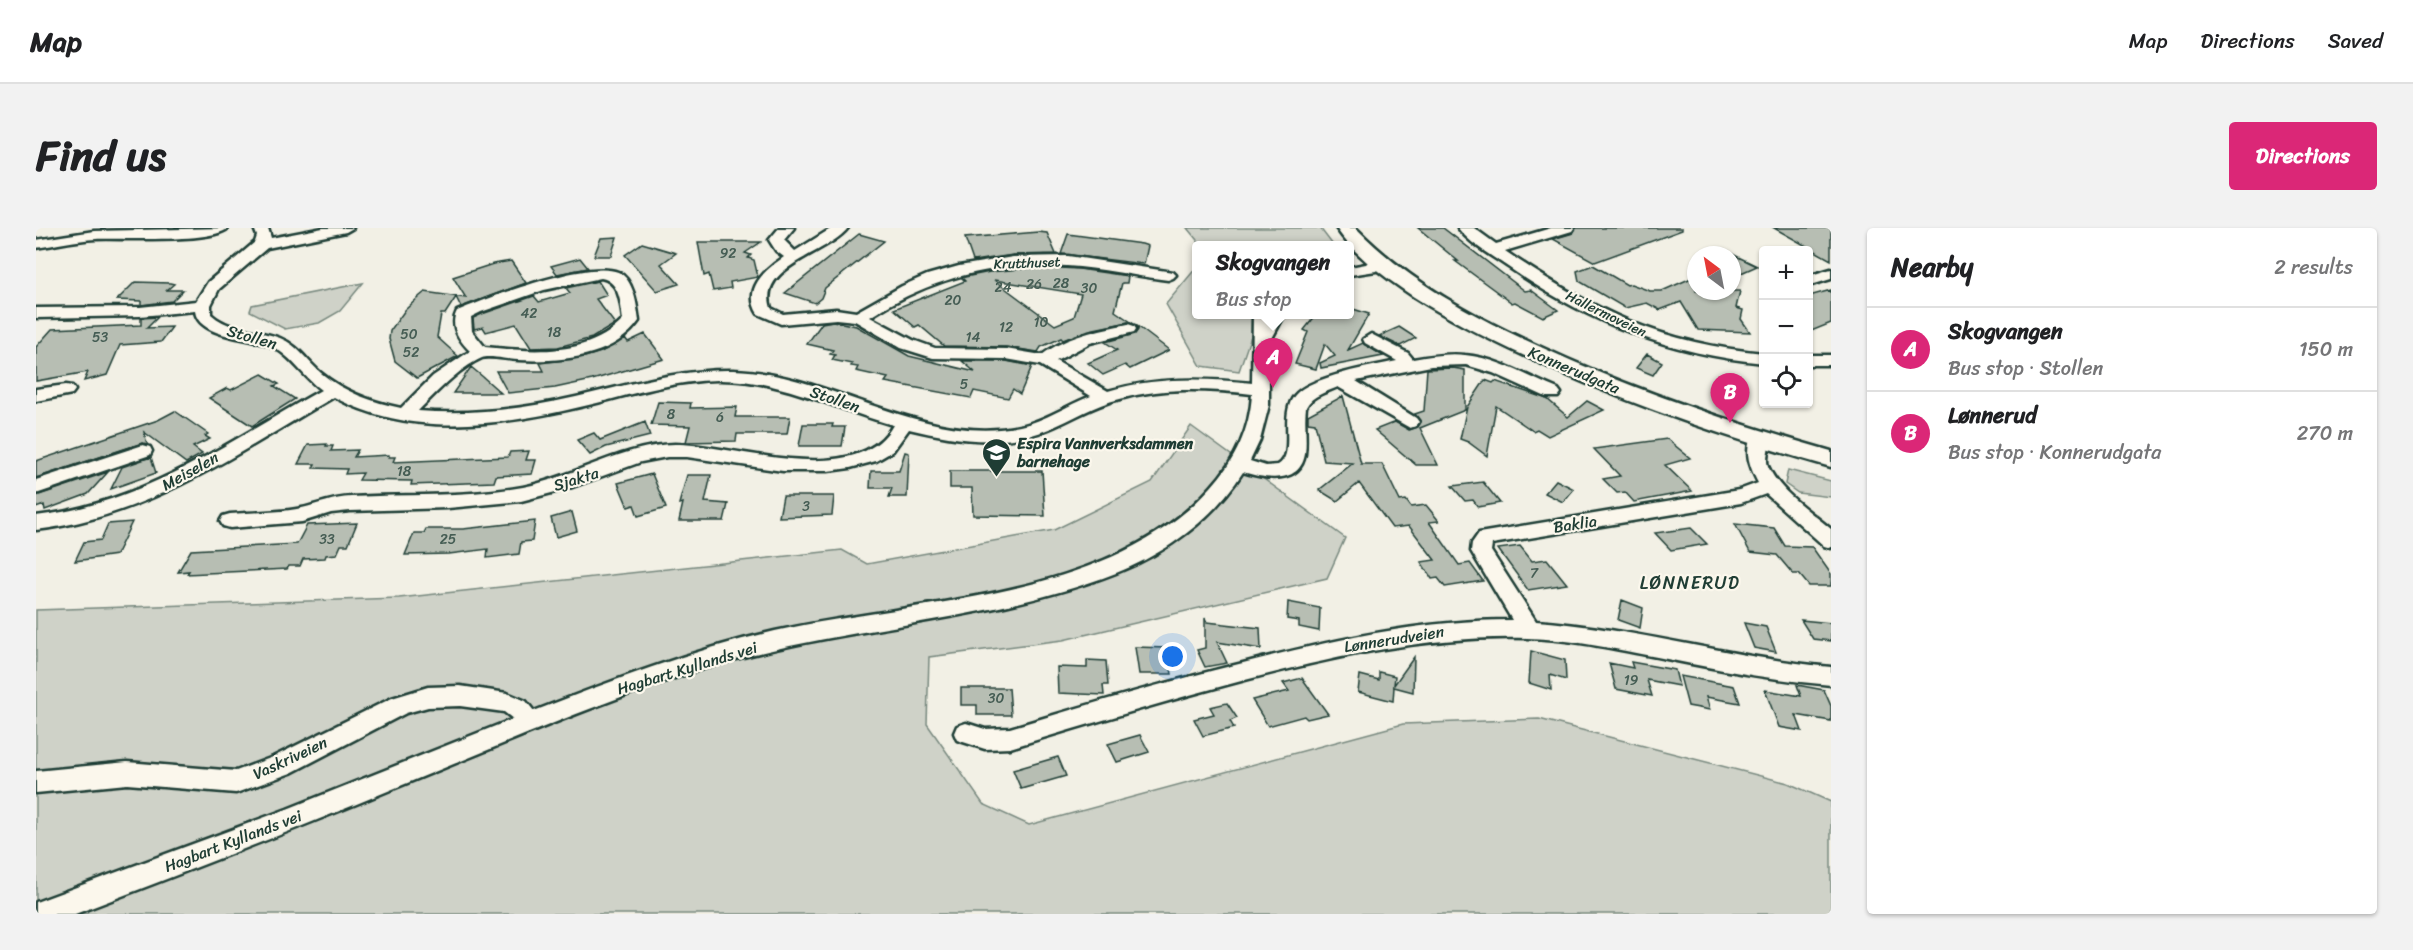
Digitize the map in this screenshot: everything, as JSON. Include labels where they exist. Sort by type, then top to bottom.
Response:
[{"type":"main road","name":"Konnerudgata","points":[[1331,228],[1342,241]]},
{"type":"main road","name":"Konnerudgata","points":[[1358,259],[1443,317],[1525,360],[1605,394],[1759,443],[1831,469]]},
{"type":"main road","name":"Konnerudgata","points":[[1759,443],[1831,459]]},
{"type":"street","points":[[36,244],[94,235],[181,234],[221,228]]},
{"type":"street","points":[[36,313],[143,313],[202,304],[218,282],[262,236],[346,228]]},
{"type":"street","points":[[787,228],[776,240],[780,248],[793,257]]},
{"type":"street","points":[[841,228],[819,246],[793,257],[775,270],[761,290],[759,299],[760,305],[768,314],[781,319],[836,314],[866,318],[907,344],[933,353],[1006,354],[1045,361],[1106,397]]},
{"type":"street","name":"Hallermoveien","points":[[1465,228],[1493,250],[1566,295],[1637,331],[1698,350],[1759,358]]},
{"type":"street","points":[[1493,250],[1567,228]]},
{"type":"street","name":"Krutthuset","points":[[859,317],[890,298],[928,281],[991,263],[1069,261],[1143,279],[1168,275]]},
{"type":"street","points":[[404,414],[439,380],[480,352],[525,356],[562,354],[612,339],[621,333],[631,321],[621,283],[613,275],[593,273],[486,304],[463,314],[460,327],[467,339],[480,352]]},
{"type":"street","points":[[1813,280],[1831,274]]},
{"type":"street","name":"Stollen","points":[[202,304],[203,315],[212,324],[282,345],[321,382],[334,390],[369,405],[404,414],[453,419],[516,415],[674,379],[735,375],[780,381],[904,422],[967,433],[1010,434],[1038,427],[1106,397],[1143,387],[1205,384],[1261,388]]},
{"type":"street","name":"Hagbart Kyllands vei","points":[[40,914],[368,788],[529,722],[705,658],[813,633],[960,608],[1022,594],[1109,567],[1164,540],[1196,515],[1240,465],[1260,408],[1261,345],[1258,328],[1260,319]]},
{"type":"street","name":"Hagbart Kyllands vei","points":[[1261,345],[1275,319]]},
{"type":"street","points":[[1045,361],[1053,354],[1075,344],[1128,329]]},
{"type":"street","points":[[1371,339],[1402,357],[1407,362],[1406,367]]},
{"type":"street","points":[[1240,465],[1267,472],[1283,470],[1290,466],[1298,451],[1295,414],[1302,399],[1321,387],[1342,380],[1448,360],[1464,360],[1478,363],[1552,393]]},
{"type":"street","points":[[1813,360],[1831,360]]},
{"type":"street","points":[[1342,380],[1410,422]]},
{"type":"street","points":[[36,395],[66,390]]},
{"type":"street","name":"Meiselen","points":[[36,523],[77,519],[131,502],[175,480],[334,390]]},
{"type":"street","name":"Sjakta","points":[[230,521],[302,515],[330,506],[350,504],[483,500],[544,489],[641,456],[669,451],[790,465],[845,463],[873,455],[886,447],[895,438],[904,422]]},
{"type":"street","points":[[1759,443],[1757,463],[1769,486],[1831,541]]},
{"type":"street","points":[[36,487],[143,451]]},
{"type":"street","name":"Baklia","points":[[1529,629],[1480,549],[1481,542],[1486,538],[1741,496],[1769,486]]},
{"type":"street","name":"Lønnerudveien","points":[[966,733],[985,740],[1010,738],[1180,688],[1385,638],[1473,628],[1529,629],[1570,633],[1723,661],[1831,675]]},
{"type":"street","name":"Vaskriveien","points":[[36,782],[127,773],[236,782],[282,765],[360,723],[400,705],[428,697],[460,696],[507,703],[518,708],[529,722]]},
{"type":"shaded area","points":[[1187,228],[1320,228],[1330,241],[1198,241]]},
{"type":"shaded area","points":[[1192,273],[1192,319],[1257,319],[1239,371],[1201,366],[1166,304]]},
{"type":"shaded area","points":[[363,283],[340,311],[319,323],[285,329],[250,311],[252,305]]},
{"type":"shaded area","points":[[1191,426],[1345,538],[1327,578],[1063,640],[929,657],[927,724],[983,804],[1029,825],[1403,724],[1539,719],[1788,783],[1831,802],[1831,914],[36,914],[36,610],[399,598],[842,550],[867,564],[1054,530],[1152,482]]},
{"type":"shaded area","points":[[1788,470],[1831,481],[1831,497],[1798,493],[1785,484]]},
{"type":"building","points":[[1418,228],[1443,228],[1525,291],[1531,290],[1558,310],[1543,317],[1515,302],[1512,303],[1455,261],[1458,261]]},
{"type":"building","points":[[1576,228],[1682,228],[1682,230],[1595,262],[1553,239],[1573,233]]},
{"type":"building","points":[[1774,228],[1831,228],[1831,260],[1813,250],[1813,246],[1806,246]]},
{"type":"building","points":[[1047,233],[1056,254],[1013,255],[973,261],[965,238]]},
{"type":"building","points":[[859,234],[884,241],[825,288],[821,298],[815,303],[785,293]]},
{"type":"building","points":[[1068,234],[1148,246],[1144,264],[1061,254]]},
{"type":"building","points":[[617,237],[611,256],[594,256],[601,238]]},
{"type":"building","points":[[698,242],[761,242],[745,253],[751,255],[748,258],[754,260],[758,277],[730,282],[731,288],[713,291],[709,274],[704,276]]},
{"type":"building","points":[[642,243],[676,253],[661,264],[679,284],[657,291],[625,255]]},
{"type":"building","points":[[580,258],[588,268],[557,274],[551,266]]},
{"type":"building","points":[[1741,258],[1757,266],[1741,273]]},
{"type":"building","points":[[511,261],[526,283],[461,307],[456,297],[445,314],[441,314],[437,337],[458,356],[417,378],[395,361],[389,339],[390,331],[405,310],[420,296],[425,292],[466,298],[453,277],[493,264]]},
{"type":"building","points":[[1593,265],[1627,285],[1631,284],[1650,291],[1662,291],[1687,280],[1687,300],[1738,300],[1736,308],[1743,310],[1741,319],[1750,332],[1698,330],[1681,302],[1660,310],[1647,303],[1625,308],[1579,281],[1577,271]]},
{"type":"building","points":[[1041,267],[1079,269],[1128,276],[1127,283],[1122,283],[1115,311],[1134,324],[1128,322],[1089,330],[1063,340],[1061,338],[1041,347],[1038,352],[1006,347],[944,346],[919,325],[915,327],[894,309],[965,281],[962,278],[990,272]],"holes":[[[994,280],[1081,294],[1074,317],[1055,325]]]},
{"type":"building","points":[[598,281],[607,295],[596,299],[615,324],[592,338],[558,347],[531,348],[516,324],[486,332],[483,327],[474,329],[473,318],[482,314],[534,296],[539,302],[570,293],[566,288]]},
{"type":"building","points":[[135,282],[170,283],[174,284],[167,290],[183,290],[172,301],[141,305],[141,301],[117,300]]},
{"type":"building","points":[[1831,290],[1831,323],[1813,330],[1813,300],[1813,295]]},
{"type":"building","points":[[1354,309],[1369,314],[1348,350],[1363,343],[1383,356],[1321,368],[1320,363],[1335,356],[1325,344],[1316,369],[1295,364],[1308,332],[1304,330],[1313,319],[1354,319]]},
{"type":"building","points":[[158,317],[147,328],[172,327],[161,342],[120,345],[107,375],[84,381],[88,372],[36,381],[36,347],[52,329],[141,325],[141,318]]},
{"type":"building","points":[[833,321],[856,326],[909,356],[975,372],[962,361],[1006,361],[1032,366],[1020,394],[1013,389],[1008,398],[974,391],[971,398],[885,382],[888,378],[856,371],[858,367],[851,366],[852,364],[832,360],[835,355],[830,354],[833,350],[807,344],[822,323]]},
{"type":"building","points":[[1136,325],[1169,350],[1130,369],[1125,365],[1103,375],[1088,363],[1117,350],[1105,342],[1135,334],[1138,330]]},
{"type":"building","points":[[1399,327],[1416,338],[1400,346],[1379,336]]},
{"type":"building","points":[[645,334],[664,359],[592,380],[555,388],[508,393],[496,371],[544,371],[540,363],[585,357],[601,352],[625,338],[628,342]]},
{"type":"building","points":[[1647,354],[1662,362],[1653,375],[1636,368]]},
{"type":"building","points":[[471,367],[483,377],[501,393],[453,393]]},
{"type":"building","points":[[1427,369],[1465,370],[1465,410],[1420,428],[1438,465],[1416,465],[1375,430],[1395,422],[1409,430],[1418,427],[1421,422],[1415,414],[1424,411]]},
{"type":"building","points":[[262,374],[279,384],[274,386],[295,399],[252,426],[209,398],[227,388],[231,390]]},
{"type":"building","points":[[1485,380],[1493,383],[1495,381],[1547,399],[1568,417],[1587,401],[1604,410],[1548,436],[1537,429],[1533,431],[1496,406],[1487,456],[1460,439],[1467,407]]},
{"type":"building","points":[[1343,396],[1361,464],[1382,464],[1400,501],[1406,500],[1411,507],[1426,505],[1439,521],[1429,522],[1459,565],[1470,563],[1483,581],[1445,587],[1438,578],[1432,579],[1421,562],[1435,560],[1409,526],[1392,528],[1359,483],[1337,501],[1319,490],[1353,463],[1324,461],[1315,423],[1308,422],[1308,415]]},
{"type":"building","points":[[658,402],[691,403],[690,408],[737,407],[735,417],[790,417],[787,434],[737,434],[736,441],[686,442],[690,426],[651,425]]},
{"type":"building","points":[[175,411],[208,434],[205,436],[210,439],[193,447],[202,454],[186,463],[144,432],[147,444],[142,443],[36,478],[36,461],[158,420]]},
{"type":"building","points":[[645,422],[650,436],[606,447],[590,455],[577,440],[594,433],[600,440]]},
{"type":"building","points":[[803,424],[833,424],[832,427],[845,427],[842,446],[799,446]]},
{"type":"building","points":[[1667,439],[1690,458],[1665,465],[1692,491],[1634,502],[1625,492],[1617,493],[1603,479],[1620,476],[1594,449]]},
{"type":"building","points":[[327,444],[326,446],[333,446],[331,451],[358,450],[354,457],[389,455],[389,457],[395,457],[393,462],[508,457],[510,452],[529,451],[526,460],[536,460],[532,474],[496,476],[494,482],[411,485],[412,481],[359,480],[363,473],[345,474],[347,469],[313,468],[315,464],[298,464],[308,445]]},
{"type":"building","points":[[905,452],[909,453],[907,497],[889,497],[892,488],[870,488],[871,471],[899,471]]},
{"type":"building","points":[[151,457],[156,473],[111,489],[122,467]]},
{"type":"building","points":[[950,471],[1042,471],[1045,516],[973,515],[972,488],[950,488]]},
{"type":"building","points":[[108,472],[88,494],[45,510],[44,505],[36,508],[36,496]]},
{"type":"building","points":[[652,474],[666,508],[638,516],[634,505],[628,507],[618,483]]},
{"type":"building","points":[[687,475],[711,475],[705,502],[728,504],[724,521],[679,521],[683,503],[679,504]]},
{"type":"building","points":[[1556,480],[1574,489],[1563,502],[1545,493]]},
{"type":"building","points":[[1483,482],[1500,503],[1478,507],[1473,500],[1465,501],[1452,486]]},
{"type":"building","points":[[783,496],[834,496],[832,515],[779,517]]},
{"type":"building","points":[[572,512],[577,531],[556,537],[551,518]]},
{"type":"building","points":[[535,521],[532,541],[521,542],[519,554],[487,558],[488,549],[449,554],[405,555],[414,533],[424,533],[426,529],[463,529]]},
{"type":"building","points":[[132,522],[116,555],[75,561],[84,542],[101,540],[108,524]]},
{"type":"building","points":[[357,523],[348,545],[341,545],[337,554],[326,555],[325,558],[303,559],[300,566],[289,566],[287,569],[187,574],[189,571],[178,572],[191,550],[297,544],[307,525]]},
{"type":"building","points":[[1735,524],[1774,528],[1785,546],[1812,547],[1831,574],[1831,586],[1809,586],[1799,574],[1793,574],[1777,555],[1750,552]]},
{"type":"building","points":[[1691,528],[1707,544],[1671,550],[1655,533]]},
{"type":"building","points":[[1520,546],[1532,561],[1547,559],[1567,584],[1528,590],[1498,549]]},
{"type":"building","points":[[1622,600],[1643,608],[1640,628],[1618,620]]},
{"type":"building","points":[[1288,602],[1320,608],[1319,631],[1299,627],[1299,621],[1287,619]]},
{"type":"building","points":[[1205,618],[1207,622],[1260,628],[1261,649],[1217,642],[1227,663],[1205,667],[1197,650],[1205,648]]},
{"type":"building","points":[[1801,620],[1831,623],[1831,641],[1813,639]]},
{"type":"building","points":[[1744,623],[1766,627],[1776,652],[1754,648]]},
{"type":"building","points":[[1135,647],[1167,648],[1172,674],[1139,674]]},
{"type":"building","points":[[1531,651],[1565,660],[1566,680],[1550,675],[1551,690],[1529,683]]},
{"type":"building","points":[[1414,657],[1413,692],[1394,687],[1393,701],[1358,692],[1360,675],[1379,680],[1379,672],[1395,676],[1394,685]]},
{"type":"building","points":[[1087,660],[1106,661],[1108,685],[1103,685],[1104,695],[1058,693],[1057,667],[1087,668]]},
{"type":"building","points":[[1631,662],[1675,670],[1679,686],[1647,680],[1652,696],[1616,689],[1609,663],[1633,668]]},
{"type":"building","points":[[1680,676],[1734,686],[1740,703],[1706,697],[1710,710],[1688,706]]},
{"type":"building","points":[[1302,678],[1328,714],[1307,719],[1304,716],[1268,726],[1252,700],[1289,691],[1283,683]]},
{"type":"building","points":[[1797,685],[1824,690],[1831,706],[1831,721],[1796,715],[1802,731],[1779,727],[1765,690],[1801,696]]},
{"type":"building","points":[[961,688],[1009,688],[1011,715],[977,715],[977,705],[961,705]]},
{"type":"building","points":[[1227,703],[1237,718],[1230,721],[1234,728],[1203,736],[1194,719],[1214,714],[1210,707]]},
{"type":"building","points":[[1140,735],[1149,752],[1117,762],[1108,744]]},
{"type":"building","points":[[1058,757],[1066,776],[1021,789],[1013,770]]},
{"type":"place","name":"Skogvangen","points":[[1273,388]]},
{"type":"place","name":"Lønnerud","points":[[1730,423]]},
{"type":"place","name":"Espira Vannverksdammen barnehage","points":[[996,478]]},
{"type":"district","name":"LØNNERUD","points":[[1690,583]]}]
